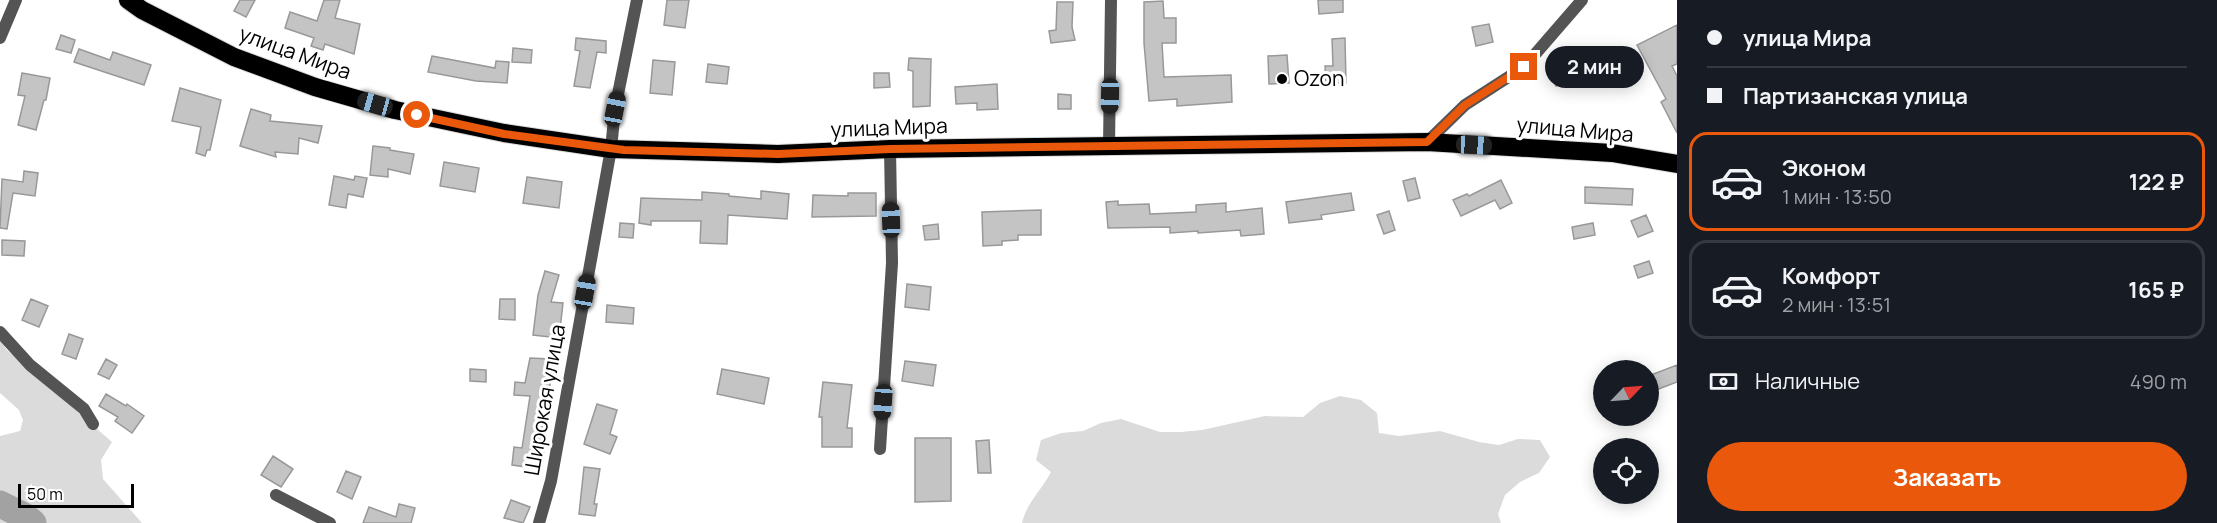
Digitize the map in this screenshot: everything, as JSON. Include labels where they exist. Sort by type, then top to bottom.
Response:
[{"type":"highway","name":"улица Мира","points":[[128,0],[141,10],[234,57],[315,87],[395,110],[504,134],[611,149],[778,154],[890,149],[1427,142],[1612,153],[1677,164]]},
{"type":"street","points":[[0,38],[16,0]]},
{"type":"street","name":"Широкая улица","points":[[539,523],[551,481],[611,149],[615,109],[637,0]]},
{"type":"street","points":[[1109,146],[1110,0]]},
{"type":"street","points":[[1427,142],[1465,105],[1524,67],[1582,0]]},
{"type":"street","points":[[880,449],[892,263],[890,149]]},
{"type":"street","points":[[0,332],[30,365],[84,409],[93,424]]},
{"type":"street","points":[[276,495],[330,523]]},
{"type":"shaded area","points":[[0,339],[6,349],[112,442],[101,460],[103,479],[142,523],[0,523],[0,436],[20,431],[23,420],[19,410],[0,393]]},
{"type":"shaded area","points":[[1340,396],[1361,400],[1377,413],[1379,433],[1399,436],[1440,431],[1499,445],[1518,439],[1540,440],[1550,457],[1539,473],[1520,482],[1505,495],[1498,514],[1501,523],[1022,523],[1031,503],[1051,472],[1036,460],[1041,440],[1061,433],[1083,431],[1101,423],[1121,419],[1160,432],[1181,432],[1202,430],[1265,416],[1303,417],[1320,403]]},
{"type":"building","points":[[240,0],[255,0],[246,17],[234,11]]},
{"type":"building","points":[[324,0],[340,0],[335,18],[360,24],[354,54],[325,44],[323,50],[311,46],[314,38],[285,28],[290,12],[317,21]]},
{"type":"building","points":[[667,0],[689,0],[685,28],[664,25]]},
{"type":"building","points":[[1318,0],[1343,0],[1343,12],[1319,14]]},
{"type":"building","points":[[1163,1],[1164,18],[1176,18],[1176,43],[1162,43],[1164,77],[1231,75],[1232,102],[1177,106],[1177,99],[1149,101],[1144,43],[1144,2]]},
{"type":"building","points":[[1057,2],[1073,2],[1072,27],[1075,40],[1051,43],[1049,31],[1056,30]]},
{"type":"building","points":[[1489,24],[1493,42],[1476,46],[1472,27]]},
{"type":"building","points":[[1677,25],[1677,64],[1672,66],[1677,76],[1677,133],[1661,102],[1666,99],[1637,45]]},
{"type":"building","points":[[61,35],[75,40],[71,53],[56,49]]},
{"type":"building","points":[[576,38],[606,41],[606,53],[597,52],[590,88],[574,86],[580,51],[575,50]]},
{"type":"building","points":[[1345,38],[1346,83],[1326,84],[1325,66],[1333,66],[1332,39]]},
{"type":"building","points":[[513,48],[532,50],[531,63],[512,62]]},
{"type":"building","points":[[1602,48],[1609,63],[1556,86],[1549,71]]},
{"type":"building","points":[[79,49],[110,60],[113,52],[151,65],[144,85],[74,62]]},
{"type":"building","points":[[1287,55],[1289,83],[1269,84],[1268,56]]},
{"type":"building","points":[[432,56],[495,68],[496,61],[509,62],[507,83],[476,81],[428,72]]},
{"type":"building","points":[[909,58],[931,59],[930,106],[913,107],[913,71],[908,70]]},
{"type":"building","points":[[653,60],[675,62],[672,95],[650,93]]},
{"type":"building","points":[[708,64],[729,67],[727,84],[706,82]]},
{"type":"building","points":[[22,73],[50,78],[46,100],[44,100],[36,130],[18,125],[25,96],[18,95]]},
{"type":"building","points":[[874,73],[889,73],[890,87],[874,88]]},
{"type":"building","points":[[997,84],[998,109],[977,110],[977,103],[956,104],[955,87]]},
{"type":"building","points":[[180,88],[221,100],[210,150],[207,150],[205,156],[196,153],[201,127],[172,121]]},
{"type":"building","points":[[1058,94],[1071,95],[1071,109],[1058,109]]},
{"type":"building","points":[[251,109],[271,115],[270,121],[322,126],[318,143],[299,138],[298,154],[275,152],[276,157],[240,146]]},
{"type":"building","points":[[373,146],[414,154],[410,174],[388,169],[388,177],[370,175]]},
{"type":"building","points":[[444,162],[479,168],[475,192],[440,186]]},
{"type":"building","points":[[24,171],[38,173],[35,196],[13,193],[7,229],[0,228],[2,179],[23,182]]},
{"type":"building","points":[[334,176],[354,180],[355,176],[367,178],[363,197],[348,194],[346,208],[329,205]]},
{"type":"building","points":[[527,177],[562,182],[559,208],[523,203]]},
{"type":"building","points":[[1415,178],[1420,198],[1408,201],[1403,181]]},
{"type":"building","points":[[1501,180],[1512,203],[1500,209],[1495,200],[1461,216],[1453,200],[1467,194],[1469,196]]},
{"type":"building","points":[[1585,187],[1633,189],[1632,205],[1585,203]]},
{"type":"building","points":[[761,191],[789,194],[787,219],[728,215],[727,244],[700,243],[701,221],[651,221],[651,225],[639,223],[641,198],[702,200],[702,192],[761,199]]},
{"type":"building","points":[[848,193],[876,193],[876,216],[812,217],[813,195],[848,196]]},
{"type":"building","points":[[1351,193],[1354,210],[1321,215],[1322,219],[1289,223],[1286,202]]},
{"type":"building","points":[[1118,201],[1118,205],[1149,204],[1150,214],[1196,212],[1196,205],[1226,203],[1226,212],[1262,208],[1264,234],[1241,236],[1240,230],[1170,233],[1170,227],[1108,228],[1106,202]]},
{"type":"building","points":[[1041,210],[1041,235],[1018,235],[1018,240],[1002,241],[1002,245],[983,246],[982,212]]},
{"type":"building","points":[[1389,211],[1395,230],[1384,234],[1377,215]]},
{"type":"building","points":[[1646,215],[1653,231],[1638,237],[1631,221]]},
{"type":"building","points":[[620,223],[634,224],[633,238],[619,237]]},
{"type":"building","points":[[1593,223],[1595,235],[1574,239],[1572,227]]},
{"type":"building","points":[[938,224],[939,239],[925,240],[923,226]]},
{"type":"building","points":[[2,240],[25,241],[24,256],[2,255]]},
{"type":"building","points":[[1649,261],[1653,273],[1638,278],[1634,266]]},
{"type":"building","points":[[545,271],[559,275],[551,302],[563,303],[559,338],[533,335],[538,295]]},
{"type":"building","points":[[907,284],[931,287],[929,310],[905,307]]},
{"type":"building","points":[[31,299],[48,306],[39,327],[22,320]]},
{"type":"building","points":[[500,299],[515,299],[515,320],[499,319]]},
{"type":"building","points":[[607,305],[634,308],[633,324],[606,322]]},
{"type":"building","points":[[69,334],[83,339],[76,359],[62,354]]},
{"type":"building","points":[[530,358],[550,359],[550,398],[547,398],[539,450],[544,450],[541,469],[512,465],[514,447],[522,448],[530,396],[514,395],[515,382],[525,383]]},
{"type":"building","points":[[106,359],[117,365],[109,379],[98,374]]},
{"type":"building","points":[[905,361],[936,365],[933,386],[902,381]]},
{"type":"building","points":[[1677,365],[1677,382],[1659,389],[1659,372]]},
{"type":"building","points":[[470,369],[486,370],[486,382],[470,381]]},
{"type":"building","points":[[722,369],[769,378],[764,404],[717,394]]},
{"type":"building","points":[[823,382],[852,385],[847,428],[852,428],[852,447],[822,447],[822,417],[819,417]]},
{"type":"building","points":[[106,394],[126,406],[127,404],[144,416],[132,433],[115,421],[118,417],[99,406]]},
{"type":"building","points":[[597,404],[617,410],[610,434],[617,437],[610,454],[584,444]]},
{"type":"building","points":[[915,438],[951,438],[951,501],[915,502]]},
{"type":"building","points":[[989,440],[991,473],[978,473],[976,441]]},
{"type":"building","points":[[273,456],[293,469],[281,487],[261,475]]},
{"type":"building","points":[[584,467],[600,469],[594,504],[597,504],[595,516],[579,514]]},
{"type":"building","points":[[346,471],[361,477],[352,499],[337,492]]},
{"type":"building","points":[[511,500],[530,507],[523,523],[504,518]]},
{"type":"building","points":[[399,504],[415,508],[411,523],[363,523],[369,507],[396,517]]},
{"type":"waterway","points":[[0,504],[33,523]]},
{"type":"place","name":"Ozon","points":[[1282,79]]},
{"type":"route","points":[[417,115],[504,134],[624,150],[778,154],[890,149],[1427,142],[1465,105],[1524,67]]}]
